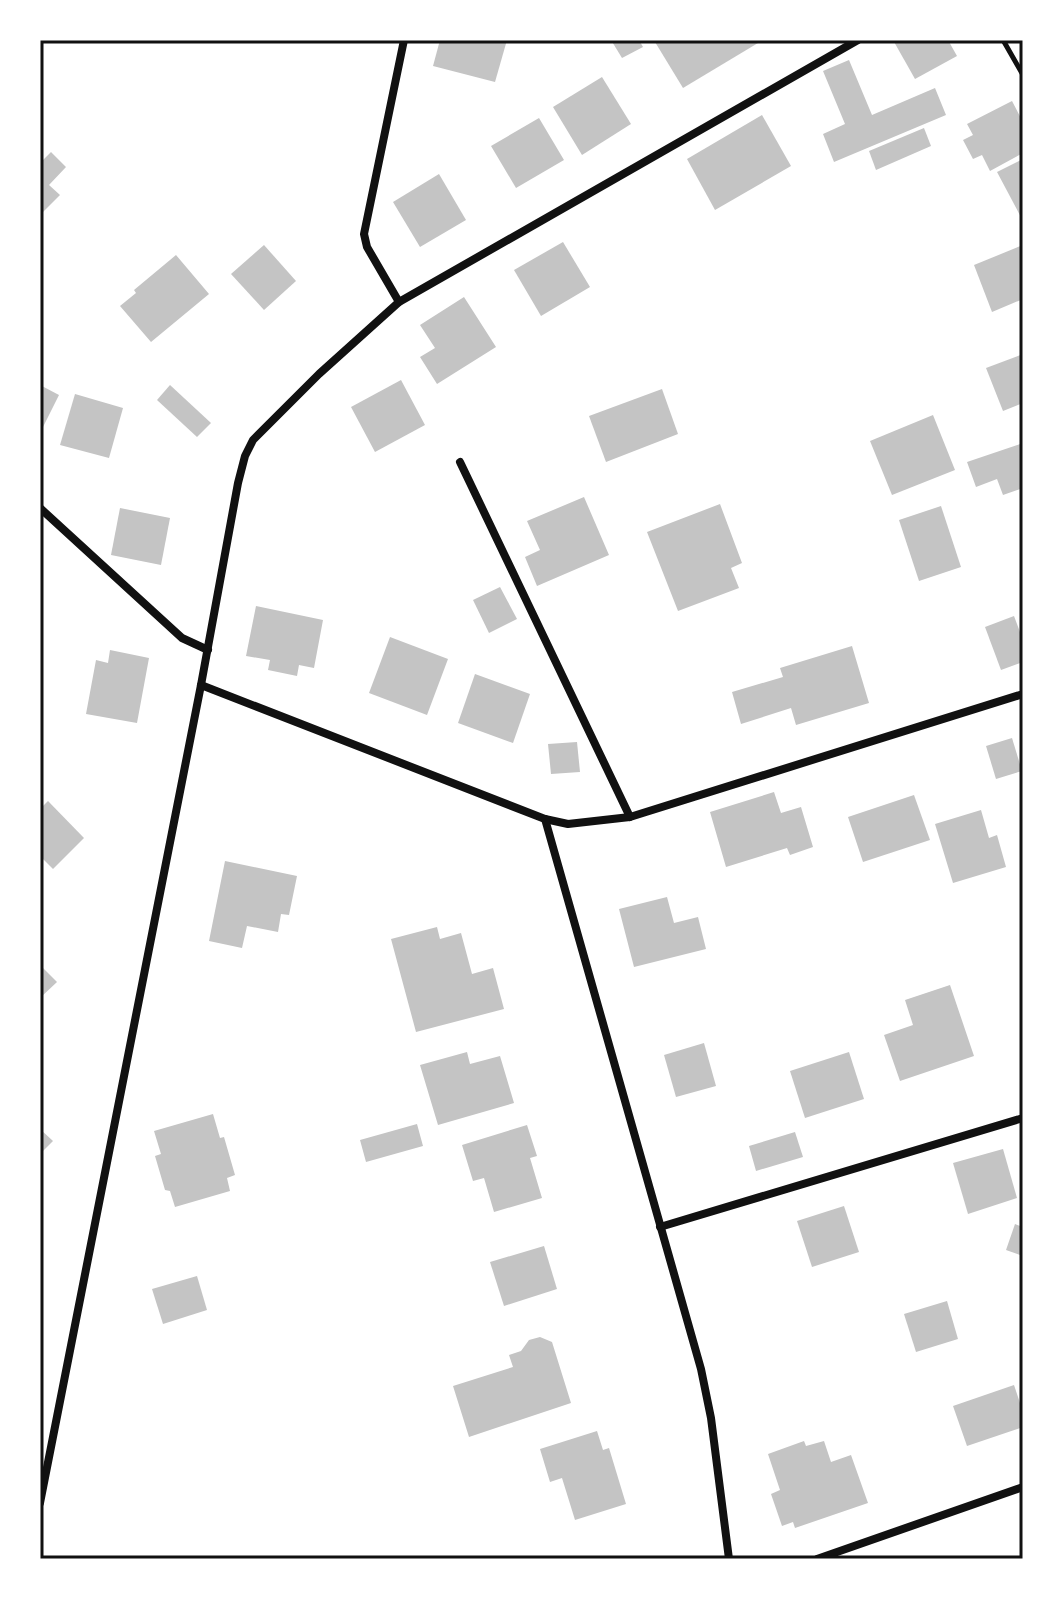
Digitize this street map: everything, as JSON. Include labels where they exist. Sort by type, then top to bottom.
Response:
[{"type":"street","points":[[399,302],[367,247],[364,234],[404,40]]},
{"type":"street","points":[[40,1503],[245,456],[253,440],[319,374],[399,302],[842,44],[858,40]]},
{"type":"street","points":[[460,462],[630,817]]},
{"type":"street","points":[[40,508],[182,638],[208,650]]},
{"type":"street","points":[[201,685],[545,819],[568,824],[630,817],[1023,694]]},
{"type":"street","points":[[545,819],[701,1369],[711,1418],[729,1559]]},
{"type":"street","points":[[660,1227],[1023,1118]]},
{"type":"street","points":[[817,1559],[1023,1487]]},
{"type":"path","points":[[1003,40],[1023,75]]},
{"type":"building","points":[[440,40],[507,40],[495,82],[433,66]]},
{"type":"building","points":[[611,40],[639,40],[643,47],[622,58]]},
{"type":"building","points":[[763,40],[683,88],[655,42]]},
{"type":"building","points":[[893,40],[948,40],[957,56],[915,79]]},
{"type":"building","points":[[849,60],[872,115],[935,88],[946,115],[834,162],[823,134],[845,124],[823,71]]},
{"type":"building","points":[[602,77],[631,124],[582,155],[553,107]]},
{"type":"building","points":[[1012,101],[1023,122],[1023,153],[990,171],[982,155],[973,159],[963,140],[973,135],[967,124]]},
{"type":"building","points":[[762,115],[791,166],[715,210],[687,159]]},
{"type":"building","points":[[539,118],[564,160],[516,188],[491,146]]},
{"type":"building","points":[[924,128],[931,146],[876,170],[869,151]]},
{"type":"building","points":[[51,152],[66,167],[49,185],[60,195],[40,215],[40,163]]},
{"type":"building","points":[[1023,159],[1023,221],[997,172]]},
{"type":"building","points":[[439,174],[466,220],[420,247],[393,202]]},
{"type":"building","points":[[563,242],[590,287],[541,316],[514,270]]},
{"type":"building","points":[[264,245],[296,281],[264,310],[231,274]]},
{"type":"building","points":[[1023,245],[1023,299],[992,312],[974,265]]},
{"type":"building","points":[[176,255],[209,294],[151,342],[120,306],[136,293],[134,290]]},
{"type":"building","points":[[464,297],[496,347],[437,384],[420,357],[435,348],[420,325]]},
{"type":"building","points":[[1023,354],[1023,403],[1003,411],[986,368]]},
{"type":"building","points":[[401,380],[425,425],[375,452],[351,407]]},
{"type":"building","points":[[40,385],[59,395],[40,433]]},
{"type":"building","points":[[170,385],[211,423],[197,437],[157,400]]},
{"type":"building","points":[[662,389],[678,434],[606,462],[589,416]]},
{"type":"building","points":[[75,394],[123,408],[109,458],[60,445]]},
{"type":"building","points":[[933,415],[955,470],[892,495],[870,441]]},
{"type":"building","points":[[1023,443],[1023,488],[1003,495],[997,479],[976,487],[967,462]]},
{"type":"building","points":[[584,497],[609,555],[537,586],[525,557],[540,550],[527,521]]},
{"type":"building","points":[[720,504],[742,563],[731,568],[739,588],[678,611],[647,532]]},
{"type":"building","points":[[941,506],[961,567],[919,581],[899,520]]},
{"type":"building","points":[[120,508],[170,518],[161,565],[111,555]]},
{"type":"building","points":[[500,587],[517,619],[489,633],[473,600]]},
{"type":"building","points":[[256,606],[323,620],[314,668],[299,665],[297,676],[268,670],[270,660],[246,656]]},
{"type":"building","points":[[1014,616],[1023,640],[1023,662],[1001,670],[985,627]]},
{"type":"building","points":[[390,637],[448,659],[427,715],[369,693]]},
{"type":"building","points":[[852,646],[869,703],[796,725],[791,708],[741,724],[732,692],[783,677],[780,668]]},
{"type":"building","points":[[110,650],[149,658],[137,723],[86,714],[96,660],[108,663]]},
{"type":"building","points":[[475,674],[530,694],[513,743],[458,723]]},
{"type":"building","points":[[1012,738],[1022,771],[996,779],[986,746]]},
{"type":"building","points":[[577,742],[580,772],[551,774],[548,744]]},
{"type":"building","points":[[774,792],[781,813],[801,807],[813,847],[790,855],[787,848],[726,867],[710,812]]},
{"type":"building","points":[[914,795],[930,840],[863,862],[848,817]]},
{"type":"building","points":[[48,801],[84,838],[53,869],[40,856],[40,809]]},
{"type":"building","points":[[981,810],[989,838],[997,835],[1006,867],[953,883],[935,824]]},
{"type":"building","points":[[225,861],[297,876],[289,915],[281,914],[278,932],[247,926],[242,948],[209,941]]},
{"type":"building","points":[[667,897],[674,923],[698,917],[706,949],[634,967],[619,909]]},
{"type":"building","points":[[437,927],[440,939],[461,933],[472,974],[493,968],[504,1009],[416,1032],[391,939]]},
{"type":"building","points":[[40,965],[57,982],[40,998]]},
{"type":"building","points":[[950,985],[974,1056],[900,1081],[884,1035],[913,1025],[905,1000]]},
{"type":"building","points":[[704,1043],[716,1086],[676,1097],[664,1055]]},
{"type":"building","points":[[467,1052],[470,1064],[500,1056],[514,1103],[438,1125],[420,1065]]},
{"type":"building","points":[[849,1052],[864,1099],[805,1118],[790,1071]]},
{"type":"building","points":[[213,1114],[220,1138],[224,1137],[235,1175],[227,1178],[230,1191],[175,1207],[170,1191],[165,1190],[155,1156],[161,1154],[154,1131]]},
{"type":"building","points":[[417,1124],[423,1146],[366,1162],[360,1140]]},
{"type":"building","points":[[527,1125],[537,1156],[530,1158],[542,1198],[494,1212],[484,1178],[473,1181],[462,1145]]},
{"type":"building","points":[[40,1129],[53,1141],[40,1154]]},
{"type":"building","points":[[795,1132],[803,1157],[756,1171],[749,1146]]},
{"type":"building","points":[[1003,1149],[1017,1198],[968,1214],[953,1163]]},
{"type":"building","points":[[844,1206],[859,1252],[812,1267],[797,1221]]},
{"type":"building","points":[[1015,1224],[1023,1227],[1020,1255],[1006,1250]]},
{"type":"building","points":[[544,1246],[557,1289],[504,1306],[490,1262]]},
{"type":"building","points":[[197,1276],[207,1310],[163,1324],[152,1289]]},
{"type":"building","points":[[947,1301],[958,1339],[916,1352],[904,1314]]},
{"type":"building","points":[[540,1337],[552,1342],[571,1403],[469,1437],[453,1386],[513,1367],[509,1355],[521,1351],[529,1340]]},
{"type":"building","points":[[1014,1385],[1023,1412],[1023,1427],[967,1446],[953,1406]]},
{"type":"building","points":[[597,1431],[603,1450],[609,1448],[626,1504],[575,1520],[562,1478],[550,1482],[540,1449]]},
{"type":"building","points":[[804,1441],[806,1446],[824,1441],[831,1462],[851,1455],[868,1503],[795,1528],[793,1522],[782,1526],[771,1494],[780,1490],[768,1454]]}]
